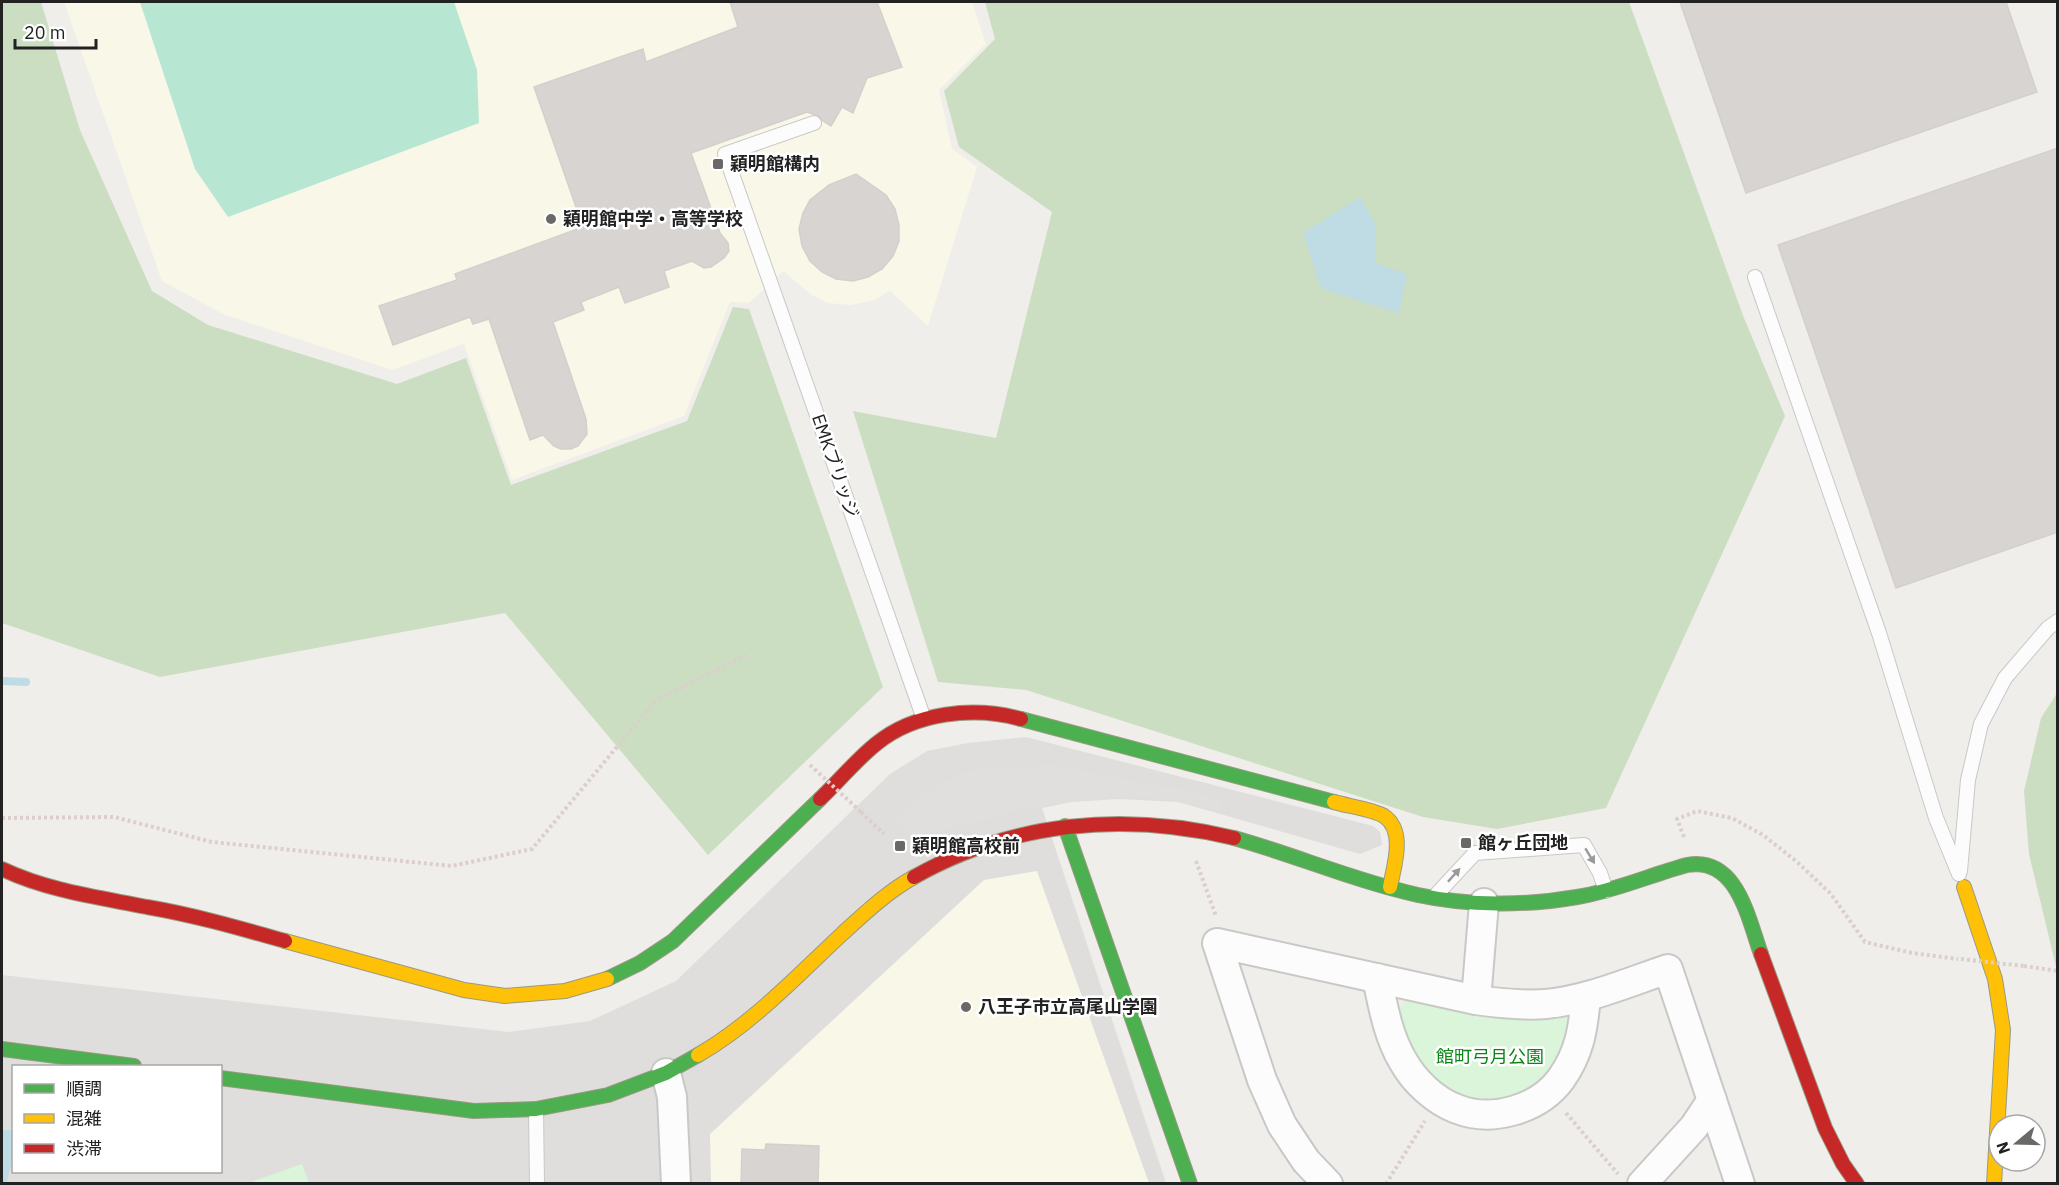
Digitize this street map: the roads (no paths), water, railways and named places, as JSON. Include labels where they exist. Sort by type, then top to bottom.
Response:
[{"type":"street","points":[[2,868],[14,876],[54,889],[190,916],[464,990],[505,996],[565,991],[623,972],[673,941],[860,757],[894,732],[924,719],[947,713],[971,711],[1010,716],[1375,812],[1386,818],[1396,832],[1397,840],[1390,887]]},
{"type":"street","points":[[222,1078],[450,1109],[495,1111],[536,1109],[608,1095],[666,1073],[703,1053],[741,1027],[880,899],[912,877],[957,856],[1002,840],[1065,826],[1125,822],[1204,831],[1390,887],[1434,898],[1484,903],[1549,902],[1606,891],[1693,864],[1712,866],[1721,870],[1735,886],[1825,1128],[1843,1164],[1857,1184]]},
{"type":"street","points":[[1065,826],[1190,1184]]},
{"type":"street","points":[[1962,880],[1995,979],[2003,1030],[1994,1184]]},
{"type":"street","points":[[1476,1000],[1484,903]]},
{"type":"street","points":[[1328,1184],[1306,1161],[1282,1125],[1262,1080],[1217,943],[1476,1000],[1508,1004],[1547,1004],[1587,997],[1668,969],[1740,1184]]},
{"type":"street","points":[[1377,978],[1384,1014],[1403,1062],[1418,1082],[1439,1100],[1458,1110],[1482,1114],[1504,1113],[1537,1100],[1549,1092],[1560,1080],[1582,1036],[1587,997]]},
{"type":"street","points":[[2,1049],[127,1065]]},
{"type":"street","points":[[666,1073],[672,1097],[676,1184]]},
{"type":"street","points":[[1630,1179],[1694,1127],[1712,1100]]},
{"type":"lane","name":"EMKブリッジ","points":[[814,123],[726,154],[924,719]]},
{"type":"lane","points":[[1755,277],[1879,633],[1936,818],[1962,880]]},
{"type":"lane","points":[[1962,880],[1968,780],[1981,724],[2005,678],[2048,628],[2058,621]]},
{"type":"lane","points":[[1434,898],[1475,853],[1584,845],[1600,873],[1606,891]]},
{"type":"lane","points":[[536,1109],[537,1184]]},
{"type":"water","points":[[1360,197],[1375,223],[1376,263],[1407,274],[1399,313],[1321,289],[1303,233]]},
{"type":"water","points":[[2,1130],[12,1130],[12,1159],[7,1183],[2,1183]]},
{"type":"waterway","points":[[2,681],[26,682]]},
{"type":"place","name":"穎明館構内","points":[[718,164]]},
{"type":"place","name":"穎明館中学・高等学校","points":[[551,219]]},
{"type":"place","name":"館ヶ丘団地","points":[[1466,843]]},
{"type":"place","name":"穎明館高校前","points":[[900,846]]},
{"type":"place","name":"八王子市立高尾山学園","points":[[966,1007]]},
{"type":"park label","name":"館町弓月公園","points":[[1490,1057]]}]
